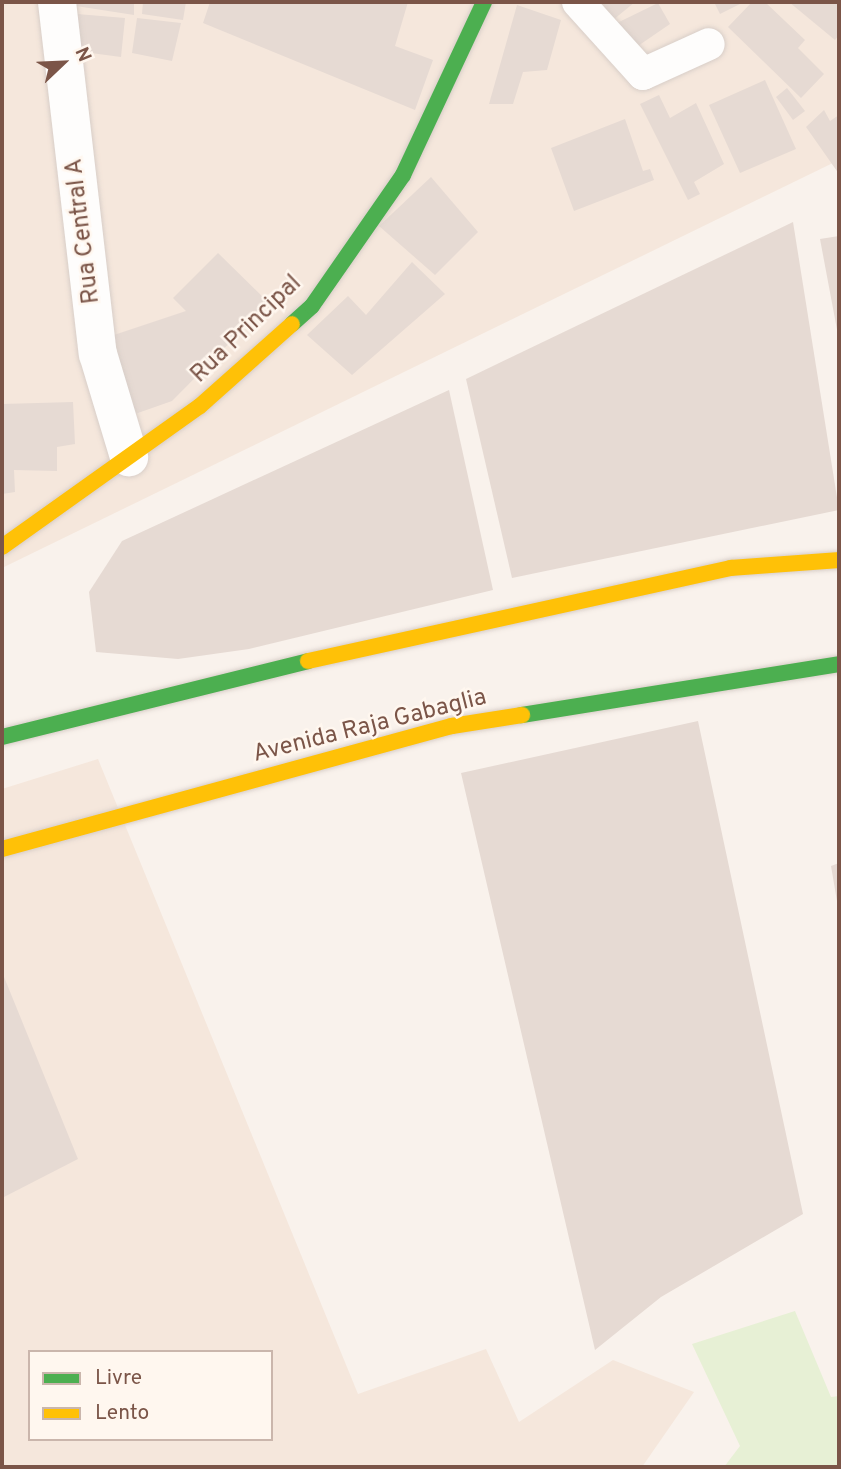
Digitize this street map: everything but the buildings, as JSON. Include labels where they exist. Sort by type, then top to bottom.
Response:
[{"type":"main road","name":"Rua Principal","points":[[2,547],[200,407],[312,306],[402,176],[485,2]]},
{"type":"main road","points":[[2,737],[435,629],[731,568],[839,560]]},
{"type":"main road","name":"Avenida Raja Gabaglia","points":[[2,849],[452,726],[839,664]]},
{"type":"street","name":"Rua Central A","points":[[57,2],[98,354],[129,457]]},
{"type":"lane","points":[[578,2],[643,74],[709,44]]},
{"type":"shaded area","points":[[2,2],[839,2],[839,160],[2,568]]},
{"type":"shaded area","points":[[98,759],[358,1394],[486,1349],[519,1422],[613,1360],[694,1392],[642,1467],[2,1467],[2,789]]},
{"type":"green space","points":[[795,1311],[831,1397],[839,1396],[839,1467],[724,1467],[740,1446],[692,1344]]},
{"type":"traffic: fast","points":[[292,324],[312,306],[403,175],[484,2]]},
{"type":"traffic: fast","points":[[2,737],[308,661]]},
{"type":"traffic: fast","points":[[522,715],[839,664]]},
{"type":"traffic: slow","points":[[2,547],[200,406],[292,324]]},
{"type":"traffic: slow","points":[[308,661],[731,568],[839,560]]},
{"type":"traffic: slow","points":[[2,849],[452,726],[522,715]]}]
